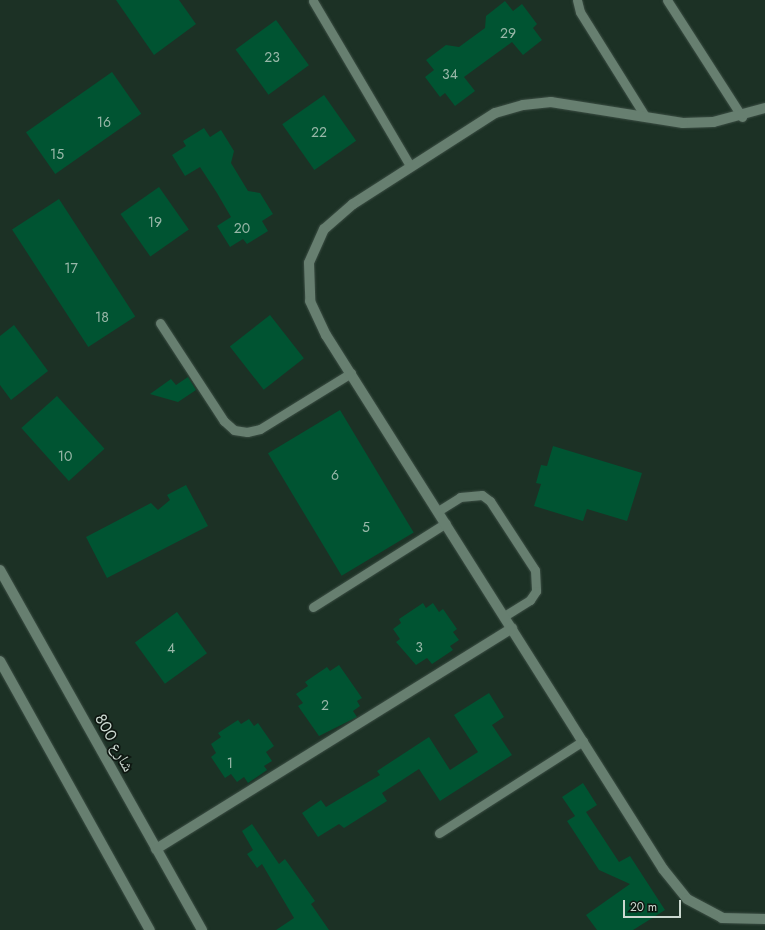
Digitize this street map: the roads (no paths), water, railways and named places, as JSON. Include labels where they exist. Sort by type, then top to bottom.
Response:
[{"type":"street","points":[[765,108],[742,116],[683,123],[579,104],[522,105],[495,113],[410,166],[353,204],[324,229],[309,263],[310,301],[351,373],[663,869],[687,900],[722,918],[765,919]]},
{"type":"street","name":"شارع 800","points":[[0,570],[202,930]]},
{"type":"street","points":[[156,848],[512,628]]},
{"type":"street","points":[[0,661],[150,930]]},
{"type":"lane","points":[[577,0],[580,12],[645,116]]},
{"type":"lane","points":[[667,0],[742,116]]},
{"type":"lane","points":[[313,1],[410,166]]},
{"type":"lane","points":[[160,323],[224,421],[234,430],[247,432],[260,429],[351,373]]},
{"type":"lane","points":[[438,511],[460,497],[482,495],[490,501],[535,570],[536,591],[530,600],[504,616]]},
{"type":"lane","points":[[313,607],[446,523]]},
{"type":"lane","points":[[439,833],[583,741]]}]
